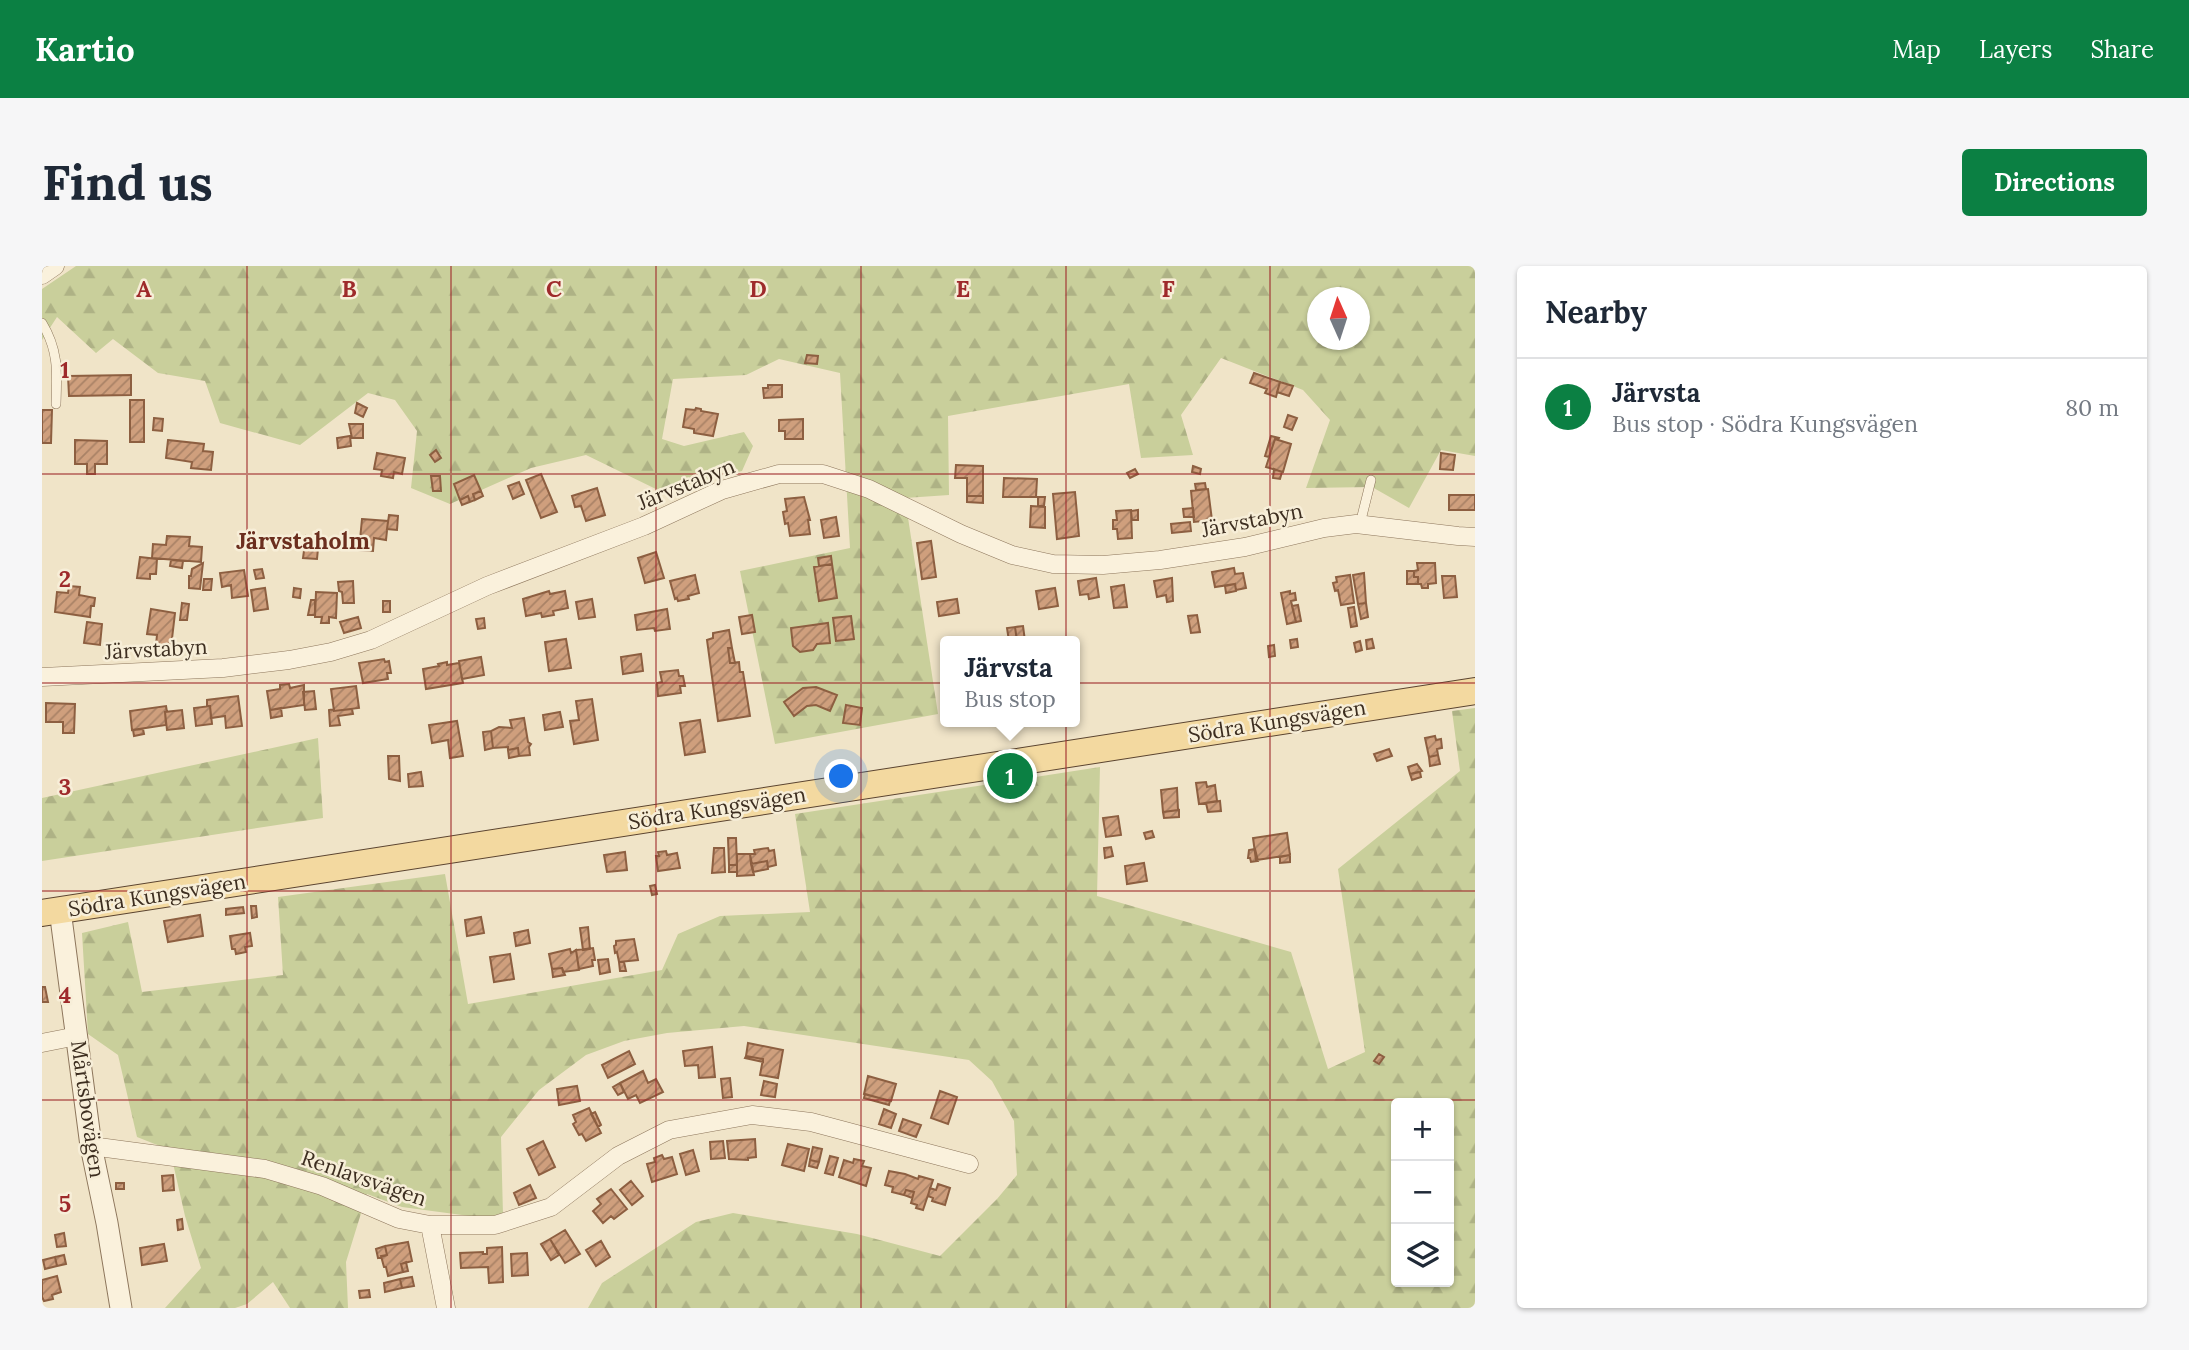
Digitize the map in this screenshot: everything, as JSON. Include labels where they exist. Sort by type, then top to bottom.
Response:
[{"type":"main road","name":"Södra Kungsvägen","points":[[51,911],[1475,691]]},
{"type":"street","points":[[42,275],[55,266]]},
{"type":"street","name":"Järvstabyn","points":[[42,677],[223,667],[289,660],[331,652],[371,640],[487,586],[645,526],[722,489],[779,474],[823,474],[869,489],[1012,555],[1054,564],[1103,565],[1160,560],[1245,547],[1324,528],[1360,524],[1475,537]]},
{"type":"street","name":"Mårtsbovägen","points":[[51,911],[77,1036],[91,1146],[121,1308]]},
{"type":"street","points":[[42,1042],[77,1036]]},
{"type":"street","name":"Renlavsvägen","points":[[91,1146],[265,1168],[321,1186],[399,1219],[430,1225],[495,1224],[551,1207],[618,1156],[669,1130],[752,1115],[811,1122],[969,1164]]},
{"type":"street","points":[[430,1225],[446,1308]]},
{"type":"lane","points":[[42,323],[50,336],[57,363],[56,404]]},
{"type":"lane","points":[[1360,524],[1371,481]]},
{"type":"green space","points":[[76,266],[1475,266],[1475,456],[1441,450],[1409,508],[1372,487],[1306,488],[1330,420],[1303,390],[1221,358],[1181,415],[1193,455],[1141,458],[1129,384],[948,416],[949,495],[905,498],[938,714],[775,744],[740,571],[850,548],[840,373],[779,359],[746,375],[673,379],[662,439],[684,446],[744,432],[753,446],[742,471],[660,491],[586,455],[531,468],[450,504],[411,488],[417,431],[395,400],[368,393],[300,445],[220,423],[205,381],[158,373],[113,339],[96,353],[57,317],[42,340],[42,289]]},
{"type":"green space","points":[[1475,708],[1475,1308],[588,1308],[602,1283],[696,1222],[733,1213],[857,1234],[940,1256],[1017,1175],[1014,1121],[992,1081],[969,1060],[744,1026],[667,1033],[624,1041],[586,1055],[539,1090],[501,1137],[503,1215],[477,1217],[402,1207],[367,1194],[346,1262],[348,1308],[290,1308],[273,1282],[247,1304],[235,1308],[165,1308],[201,1268],[185,1216],[170,1150],[137,1137],[118,1055],[88,1034],[82,933],[128,922],[142,992],[283,975],[278,897],[445,874],[468,1004],[662,970],[678,934],[720,916],[810,912],[795,814],[1100,767],[1097,896],[1291,952],[1328,1069],[1365,1052],[1338,869],[1460,771],[1452,711]]},
{"type":"green space","points":[[318,738],[323,818],[42,861],[42,798]]},
{"type":"building","points":[[807,355],[818,356],[817,364],[805,363]]},
{"type":"building","points":[[1254,373],[1280,382],[1276,397],[1265,393],[1267,389],[1250,383]]},
{"type":"building","points":[[131,375],[131,395],[69,396],[68,376]]},
{"type":"building","points":[[1280,382],[1293,386],[1289,396],[1277,392]]},
{"type":"building","points":[[768,385],[782,385],[782,397],[764,398],[763,388],[768,388]]},
{"type":"building","points":[[130,400],[144,400],[144,442],[130,442]]},
{"type":"building","points":[[357,403],[367,408],[363,417],[355,413]]},
{"type":"building","points":[[696,408],[718,414],[713,436],[694,433],[694,429],[683,427],[686,409]]},
{"type":"building","points":[[42,410],[52,410],[51,443],[42,443]]},
{"type":"building","points":[[1288,415],[1297,418],[1292,430],[1284,427]]},
{"type":"building","points":[[154,418],[163,419],[162,431],[153,430]]},
{"type":"building","points":[[803,419],[803,439],[785,439],[785,431],[779,431],[779,420]]},
{"type":"building","points":[[349,424],[363,424],[363,438],[352,438]]},
{"type":"building","points":[[350,436],[351,446],[338,448],[337,438]]},
{"type":"building","points":[[1271,436],[1279,438],[1275,439],[1269,457],[1265,456]]},
{"type":"building","points":[[1275,439],[1291,444],[1283,472],[1266,467]]},
{"type":"building","points":[[75,440],[107,441],[107,464],[95,464],[95,474],[87,474],[87,464],[75,464]]},
{"type":"building","points":[[168,440],[204,444],[203,451],[213,452],[211,470],[191,468],[192,462],[166,458]]},
{"type":"building","points":[[436,450],[441,458],[435,462],[430,455]]},
{"type":"building","points":[[377,453],[405,458],[402,474],[394,472],[393,478],[381,476],[382,470],[374,469]]},
{"type":"building","points":[[1441,453],[1455,455],[1453,470],[1440,469]]},
{"type":"building","points":[[956,465],[983,466],[983,496],[967,496],[967,478],[955,478]]},
{"type":"building","points":[[1193,466],[1201,469],[1200,474],[1192,472]]},
{"type":"building","points":[[1135,469],[1138,474],[1130,478],[1127,473]]},
{"type":"building","points":[[1274,469],[1282,472],[1280,479],[1273,478]]},
{"type":"building","points":[[541,474],[557,512],[541,518],[526,480]]},
{"type":"building","points":[[474,475],[481,491],[473,494],[475,500],[470,502],[468,496],[460,500],[454,484]]},
{"type":"building","points":[[431,476],[440,476],[441,491],[433,491]]},
{"type":"building","points":[[1004,478],[1037,479],[1036,497],[1003,497]]},
{"type":"building","points":[[519,482],[524,494],[513,499],[508,486]]},
{"type":"building","points":[[1205,483],[1206,489],[1196,490],[1195,484]]},
{"type":"building","points":[[597,488],[605,515],[586,521],[581,506],[575,507],[572,496]]},
{"type":"building","points":[[1208,489],[1212,520],[1194,522],[1191,491]]},
{"type":"building","points":[[481,491],[483,496],[475,500],[473,494]]},
{"type":"building","points":[[1075,492],[1079,536],[1057,539],[1053,494]]},
{"type":"building","points":[[1449,495],[1475,495],[1475,510],[1449,510]]},
{"type":"building","points":[[468,496],[470,502],[462,505],[460,500]]},
{"type":"building","points":[[967,496],[983,496],[983,503],[967,502]]},
{"type":"building","points":[[804,497],[810,520],[810,534],[790,536],[783,512],[787,511],[785,499]]},
{"type":"building","points":[[1038,497],[1045,497],[1044,506],[1038,506]]},
{"type":"building","points":[[1031,506],[1045,507],[1045,528],[1030,527]]},
{"type":"building","points":[[1193,508],[1194,517],[1184,517],[1183,509]]},
{"type":"building","points":[[1131,510],[1132,538],[1118,539],[1117,529],[1113,529],[1113,520],[1117,520],[1116,511]]},
{"type":"building","points":[[1138,510],[1138,520],[1132,520],[1131,511]]},
{"type":"building","points":[[389,515],[398,516],[397,530],[387,529]]},
{"type":"building","points":[[836,517],[839,536],[824,538],[821,520]]},
{"type":"building","points":[[362,519],[388,521],[386,540],[374,538],[373,551],[359,550]]},
{"type":"building","points":[[1190,522],[1191,531],[1172,533],[1171,524]]},
{"type":"building","points":[[167,536],[190,537],[189,546],[202,547],[201,562],[152,558],[153,544],[166,545]]},
{"type":"building","points":[[306,536],[319,538],[317,559],[303,558]]},
{"type":"building","points":[[931,541],[936,577],[922,579],[917,543]]},
{"type":"building","points":[[656,552],[664,578],[645,583],[638,558]]},
{"type":"building","points":[[831,556],[832,564],[819,566],[818,558]]},
{"type":"building","points":[[140,557],[157,559],[156,574],[150,574],[150,579],[137,578]]},
{"type":"building","points":[[171,560],[183,561],[182,568],[170,566]]},
{"type":"building","points":[[203,563],[200,589],[189,588],[192,569]]},
{"type":"building","points":[[1417,563],[1435,563],[1436,583],[1428,584],[1428,588],[1422,588],[1421,584],[1418,584],[1418,577],[1414,577],[1414,571],[1418,570]]},
{"type":"building","points":[[832,564],[837,598],[819,601],[814,567]]},
{"type":"building","points":[[1234,568],[1235,574],[1243,573],[1246,588],[1236,590],[1235,584],[1215,587],[1212,572]]},
{"type":"building","points":[[262,569],[264,578],[256,579],[254,570]]},
{"type":"building","points":[[244,570],[248,596],[232,598],[231,585],[222,587],[220,573]]},
{"type":"building","points":[[1407,571],[1414,571],[1418,584],[1407,584]]},
{"type":"building","points":[[1364,573],[1366,603],[1358,604],[1353,575]]},
{"type":"building","points":[[695,575],[699,593],[688,596],[689,599],[675,599],[670,581]]},
{"type":"building","points":[[1350,575],[1354,603],[1341,605],[1338,590],[1335,591],[1333,583],[1337,582],[1336,577]]},
{"type":"building","points":[[1442,576],[1455,576],[1457,597],[1444,598]]},
{"type":"building","points":[[1096,578],[1099,597],[1089,599],[1088,594],[1080,595],[1078,581]]},
{"type":"building","points":[[1172,578],[1173,601],[1167,602],[1166,595],[1157,597],[1154,581]]},
{"type":"building","points":[[204,579],[212,579],[211,590],[203,590]]},
{"type":"building","points":[[353,581],[354,603],[343,603],[338,582]]},
{"type":"building","points":[[1235,584],[1236,591],[1226,593],[1225,586]]},
{"type":"building","points":[[1124,585],[1127,607],[1114,608],[1111,587]]},
{"type":"building","points":[[69,586],[80,587],[79,595],[95,598],[90,617],[55,612],[57,592],[68,593]]},
{"type":"building","points":[[265,588],[268,609],[254,611],[251,590]]},
{"type":"building","points":[[294,588],[301,589],[300,598],[293,597]]},
{"type":"building","points":[[1055,588],[1058,606],[1039,609],[1036,591]]},
{"type":"building","points":[[549,591],[550,594],[565,591],[568,608],[553,611],[554,615],[542,617],[541,613],[526,616],[523,599]]},
{"type":"building","points":[[1290,591],[1290,594],[1295,593],[1296,600],[1291,601],[1296,622],[1287,624],[1281,593]]},
{"type":"building","points":[[316,592],[337,593],[336,618],[329,617],[329,623],[321,623],[322,617],[315,617]]},
{"type":"building","points":[[592,599],[595,617],[579,619],[576,602]]},
{"type":"building","points":[[957,599],[959,613],[939,616],[937,602]]},
{"type":"building","points":[[311,600],[315,600],[315,615],[308,615]]},
{"type":"building","points":[[383,601],[390,601],[390,612],[383,612]]},
{"type":"building","points":[[182,603],[189,604],[187,620],[180,620]]},
{"type":"building","points":[[1366,603],[1368,617],[1361,619],[1358,604]]},
{"type":"building","points":[[1298,605],[1301,621],[1296,622],[1292,606]]},
{"type":"building","points":[[1354,607],[1357,626],[1351,627],[1348,608]]},
{"type":"building","points":[[151,609],[175,613],[171,647],[156,645],[157,635],[147,634]]},
{"type":"building","points":[[667,609],[670,629],[637,630],[635,615]]},
{"type":"building","points":[[752,615],[755,632],[742,634],[739,617]]},
{"type":"building","points":[[1197,615],[1200,632],[1191,633],[1188,616]]},
{"type":"building","points":[[851,616],[854,639],[836,641],[833,618]]},
{"type":"building","points":[[358,617],[361,628],[344,633],[340,622]]},
{"type":"building","points":[[484,618],[485,628],[478,629],[476,619]]},
{"type":"building","points":[[87,622],[102,624],[100,645],[84,643]]},
{"type":"building","points":[[828,623],[830,643],[817,644],[813,650],[800,652],[793,646],[791,628]]},
{"type":"building","points":[[1023,626],[1024,636],[1016,636],[1015,627]]},
{"type":"building","points":[[1015,627],[1016,636],[1008,636],[1007,628]]},
{"type":"building","points":[[729,630],[732,648],[728,648],[730,663],[739,662],[740,672],[743,672],[750,716],[718,721],[707,640],[713,638],[713,633]]},
{"type":"building","points":[[566,639],[571,668],[549,671],[545,642]]},
{"type":"building","points":[[1297,639],[1298,647],[1291,648],[1290,640]]},
{"type":"building","points":[[1372,639],[1374,648],[1367,649],[1366,640]]},
{"type":"building","points":[[1360,641],[1362,650],[1356,652],[1354,643]]},
{"type":"building","points":[[1274,645],[1275,656],[1269,657],[1268,646]]},
{"type":"building","points":[[728,648],[732,648],[735,663],[730,663]]},
{"type":"building","points":[[641,654],[643,671],[623,674],[621,657]]},
{"type":"building","points":[[481,657],[484,675],[462,679],[459,661]]},
{"type":"building","points":[[384,659],[385,662],[389,661],[391,673],[387,673],[388,679],[363,683],[359,663]]},
{"type":"building","points":[[447,662],[447,665],[459,663],[463,683],[426,689],[423,669]]},
{"type":"building","points":[[678,670],[679,676],[683,676],[685,686],[680,686],[681,693],[658,696],[657,683],[662,682],[660,672]]},
{"type":"building","points":[[289,684],[290,688],[304,685],[304,705],[270,710],[267,691]]},
{"type":"building","points":[[356,686],[359,708],[334,711],[331,689]]},
{"type":"building","points":[[816,687],[837,695],[830,711],[816,705],[807,706],[794,716],[784,702],[803,688]]},
{"type":"building","points":[[314,691],[316,709],[305,710],[303,692]]},
{"type":"building","points":[[238,696],[242,726],[226,728],[225,716],[211,718],[207,700]]},
{"type":"building","points":[[592,699],[598,740],[574,744],[570,721],[579,720],[576,701]]},
{"type":"building","points":[[46,703],[75,704],[74,733],[63,733],[63,722],[46,722]]},
{"type":"building","points":[[846,705],[862,708],[860,725],[843,723]]},
{"type":"building","points":[[166,706],[166,725],[132,730],[130,711]]},
{"type":"building","points":[[210,706],[212,724],[196,726],[194,708]]},
{"type":"building","points":[[281,708],[282,716],[271,718],[270,710]]},
{"type":"building","points":[[352,709],[353,714],[338,716],[340,725],[330,726],[329,710]]},
{"type":"building","points":[[182,710],[184,728],[167,730],[165,712]]},
{"type":"building","points":[[560,712],[563,727],[545,730],[543,715]]},
{"type":"building","points":[[524,718],[528,742],[531,744],[530,755],[519,756],[518,748],[493,748],[491,731],[499,727],[512,728],[510,720]]},
{"type":"building","points":[[700,720],[705,752],[685,755],[680,723]]},
{"type":"building","points":[[457,721],[463,756],[450,758],[448,740],[432,743],[429,725]]},
{"type":"building","points":[[143,729],[144,734],[134,736],[133,730]]},
{"type":"building","points":[[491,731],[493,748],[485,750],[483,732]]},
{"type":"building","points":[[1435,736],[1436,740],[1441,739],[1442,748],[1437,749],[1438,755],[1429,757],[1425,738]]},
{"type":"building","points":[[518,748],[519,756],[509,758],[508,750]]},
{"type":"building","points":[[1389,749],[1392,756],[1377,761],[1374,754]]},
{"type":"building","points":[[1438,755],[1440,764],[1430,766],[1429,757]]},
{"type":"building","points":[[388,756],[399,756],[400,781],[389,779]]},
{"type":"building","points":[[1417,764],[1422,771],[1410,774],[1408,767]]},
{"type":"building","points":[[421,772],[423,786],[409,787],[408,774]]},
{"type":"building","points":[[1420,772],[1421,777],[1412,780],[1410,774]]},
{"type":"building","points":[[1206,782],[1207,787],[1215,785],[1217,801],[1199,804],[1196,783]]},
{"type":"building","points":[[1177,788],[1178,810],[1163,812],[1161,790]]},
{"type":"building","points":[[1220,801],[1221,811],[1208,812],[1206,803]]},
{"type":"building","points":[[1179,810],[1179,817],[1164,818],[1163,812]]},
{"type":"building","points":[[1118,816],[1121,835],[1106,837],[1103,818]]},
{"type":"building","points":[[1152,831],[1154,837],[1146,839],[1144,833]]},
{"type":"building","points":[[1287,833],[1290,855],[1256,860],[1253,838]]},
{"type":"building","points":[[728,838],[736,838],[737,865],[729,865]]},
{"type":"building","points":[[1111,847],[1113,856],[1105,858],[1104,848]]},
{"type":"building","points":[[714,848],[724,848],[725,872],[712,873]]},
{"type":"building","points":[[768,848],[769,851],[774,850],[776,865],[768,867],[767,861],[751,864],[750,854],[755,854],[754,850]]},
{"type":"building","points":[[1255,849],[1258,861],[1251,862],[1248,858],[1249,850]]},
{"type":"building","points":[[666,851],[667,855],[677,853],[680,868],[658,871],[656,856],[659,856],[658,852]]},
{"type":"building","points":[[625,852],[627,870],[607,872],[604,855]]},
{"type":"building","points":[[737,854],[750,854],[754,875],[737,876]]},
{"type":"building","points":[[1290,855],[1290,862],[1280,863],[1280,857]]},
{"type":"building","points":[[767,861],[768,869],[753,872],[751,864]]},
{"type":"building","points":[[1144,863],[1147,881],[1127,884],[1125,866]]},
{"type":"building","points":[[729,865],[737,865],[737,872],[729,872]]},
{"type":"building","points":[[655,885],[657,894],[652,895],[650,886]]},
{"type":"building","points":[[251,906],[256,906],[257,917],[252,918]]},
{"type":"building","points":[[243,907],[244,913],[226,915],[226,909]]},
{"type":"building","points":[[200,915],[203,936],[168,942],[164,921]]},
{"type":"building","points":[[481,917],[484,933],[467,936],[465,920]]},
{"type":"building","points":[[588,927],[590,949],[583,950],[580,928]]},
{"type":"building","points":[[528,930],[530,943],[516,946],[514,933]]},
{"type":"building","points":[[250,933],[252,946],[245,947],[246,952],[236,954],[235,949],[232,949],[230,936]]},
{"type":"building","points":[[634,939],[638,960],[619,962],[614,946],[616,941]]},
{"type":"building","points":[[593,948],[593,966],[579,969],[576,950]]},
{"type":"building","points":[[570,949],[571,953],[576,950],[579,970],[563,972],[562,968],[552,969],[549,954]]},
{"type":"building","points":[[510,954],[514,979],[494,982],[490,957]]},
{"type":"building","points":[[608,959],[610,972],[600,974],[598,960]]},
{"type":"building","points":[[619,962],[624,962],[626,971],[620,971]]},
{"type":"building","points":[[562,968],[565,975],[553,977],[552,969]]},
{"type":"building","points":[[42,987],[45,987],[48,1002],[42,1002]]},
{"type":"building","points":[[748,1043],[783,1050],[778,1078],[760,1075],[763,1059],[746,1056]]},
{"type":"building","points":[[712,1047],[715,1077],[699,1078],[698,1065],[685,1066],[683,1051]]},
{"type":"building","points":[[629,1051],[635,1064],[608,1078],[602,1065]]},
{"type":"building","points":[[1379,1054],[1384,1057],[1379,1064],[1374,1061]]},
{"type":"building","points":[[745,1058],[763,1059],[763,1062]]},
{"type":"building","points":[[643,1071],[648,1083],[656,1079],[663,1092],[640,1103],[636,1095],[628,1099],[620,1083]]},
{"type":"building","points":[[868,1076],[896,1084],[891,1101],[864,1094]]},
{"type":"building","points":[[730,1078],[732,1097],[723,1098],[721,1079]]},
{"type":"building","points":[[764,1081],[777,1084],[775,1097],[761,1095]]},
{"type":"building","points":[[620,1083],[624,1092],[618,1095],[613,1087]]},
{"type":"building","points":[[577,1086],[580,1101],[559,1105],[557,1089]]},
{"type":"building","points":[[940,1091],[957,1097],[948,1124],[931,1118]]},
{"type":"building","points":[[865,1094],[890,1101],[889,1105],[864,1098]]},
{"type":"building","points":[[589,1108],[601,1133],[586,1141],[573,1124],[576,1122],[573,1115]]},
{"type":"building","points":[[884,1109],[896,1114],[891,1128],[879,1124]]},
{"type":"building","points":[[595,1112],[601,1125],[598,1127],[591,1114]]},
{"type":"building","points":[[903,1119],[921,1125],[916,1137],[899,1131]]},
{"type":"building","points":[[755,1139],[756,1157],[748,1160],[729,1159],[727,1141]]},
{"type":"building","points":[[543,1141],[555,1167],[539,1175],[527,1149]]},
{"type":"building","points":[[723,1141],[725,1158],[711,1159],[710,1142]]},
{"type":"building","points":[[788,1144],[809,1149],[804,1171],[782,1165]]},
{"type":"building","points":[[813,1147],[822,1149],[819,1162],[810,1160]]},
{"type":"building","points":[[693,1150],[699,1171],[686,1175],[680,1154]]},
{"type":"building","points":[[662,1155],[664,1159],[672,1157],[677,1174],[652,1182],[647,1164],[655,1162],[654,1158]]},
{"type":"building","points":[[830,1156],[838,1158],[833,1175],[825,1173]]},
{"type":"building","points":[[854,1159],[864,1161],[862,1166],[871,1168],[866,1186],[839,1177],[844,1160],[853,1163]]},
{"type":"building","points":[[810,1160],[819,1162],[817,1168],[809,1166]]},
{"type":"building","points":[[889,1171],[933,1180],[923,1210],[911,1203],[914,1192],[906,1190],[904,1195],[892,1192],[893,1187],[885,1185]]},
{"type":"building","points":[[173,1175],[174,1190],[163,1191],[162,1176]]},
{"type":"building","points":[[631,1181],[643,1196],[632,1205],[620,1190]]},
{"type":"building","points":[[116,1183],[124,1183],[124,1189],[116,1189]]},
{"type":"building","points":[[938,1184],[950,1188],[945,1205],[932,1201],[933,1198],[928,1196],[930,1188],[936,1190]]},
{"type":"building","points":[[530,1185],[536,1198],[519,1205],[514,1193]]},
{"type":"building","points":[[611,1189],[627,1209],[603,1223],[593,1211],[601,1204],[597,1199]]},
{"type":"building","points":[[906,1190],[914,1192],[912,1198],[904,1195]]},
{"type":"building","points":[[182,1219],[183,1229],[178,1230],[177,1220]]},
{"type":"building","points":[[565,1230],[580,1254],[565,1263],[550,1239]]},
{"type":"building","points":[[64,1233],[66,1246],[57,1247],[55,1235]]},
{"type":"building","points":[[550,1239],[559,1255],[551,1260],[541,1244]]},
{"type":"building","points":[[601,1241],[610,1257],[596,1266],[586,1250]]},
{"type":"building","points":[[408,1242],[412,1261],[401,1264],[403,1272],[388,1276],[381,1256],[387,1255],[385,1246]]},
{"type":"building","points":[[164,1244],[167,1261],[142,1265],[140,1248]]},
{"type":"building","points":[[385,1246],[387,1255],[378,1258],[376,1249]]},
{"type":"building","points":[[502,1247],[503,1282],[489,1283],[488,1267],[461,1268],[460,1253],[487,1254],[487,1248]]},
{"type":"building","points":[[527,1253],[528,1275],[512,1276],[511,1254]]},
{"type":"building","points":[[64,1255],[66,1264],[57,1266],[55,1257]]},
{"type":"building","points":[[55,1257],[57,1266],[45,1269],[43,1260]]},
{"type":"building","points":[[406,1262],[408,1271],[403,1272],[401,1264]]},
{"type":"building","points":[[57,1276],[61,1292],[52,1295],[53,1299],[44,1301],[42,1280]]},
{"type":"building","points":[[412,1277],[414,1286],[402,1288],[400,1279]]},
{"type":"building","points":[[400,1279],[402,1288],[385,1292],[384,1283]]},
{"type":"building","points":[[369,1290],[370,1297],[360,1298],[359,1291]]},
{"type":"place","name":"Järvsta","points":[[1010,776]]},
{"type":"district","name":"Järvstaholm","points":[[303,540]]}]
